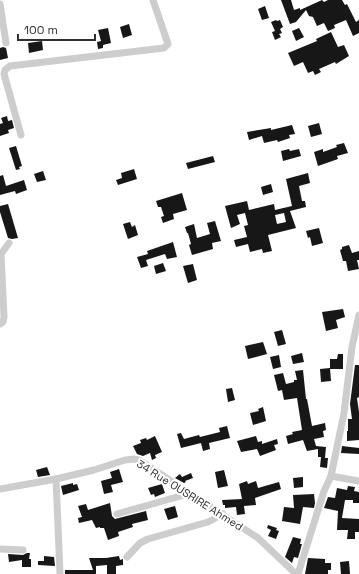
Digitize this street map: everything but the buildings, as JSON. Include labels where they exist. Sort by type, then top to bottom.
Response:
[{"type":"street","points":[[21,135],[4,74],[5,70],[10,66],[164,48],[168,44],[152,0]]},
{"type":"street","points":[[0,4],[6,43]]},
{"type":"street","points":[[0,324],[3,322],[4,317],[1,254],[10,243]]},
{"type":"street","points":[[297,574],[324,491],[331,476],[344,413],[352,347],[359,315]]},
{"type":"street","name":"34 Rue OUSRIRE Ahmed","points":[[0,489],[56,480],[134,459],[139,460],[258,538],[297,574]]},
{"type":"street","points":[[331,476],[359,481]]},
{"type":"street","points":[[56,480],[60,574]]},
{"type":"street","points":[[117,514],[184,495],[188,492]]},
{"type":"street","points":[[126,557],[140,543],[148,539],[208,522],[223,514]]},
{"type":"street","points":[[0,549],[23,550]]}]
